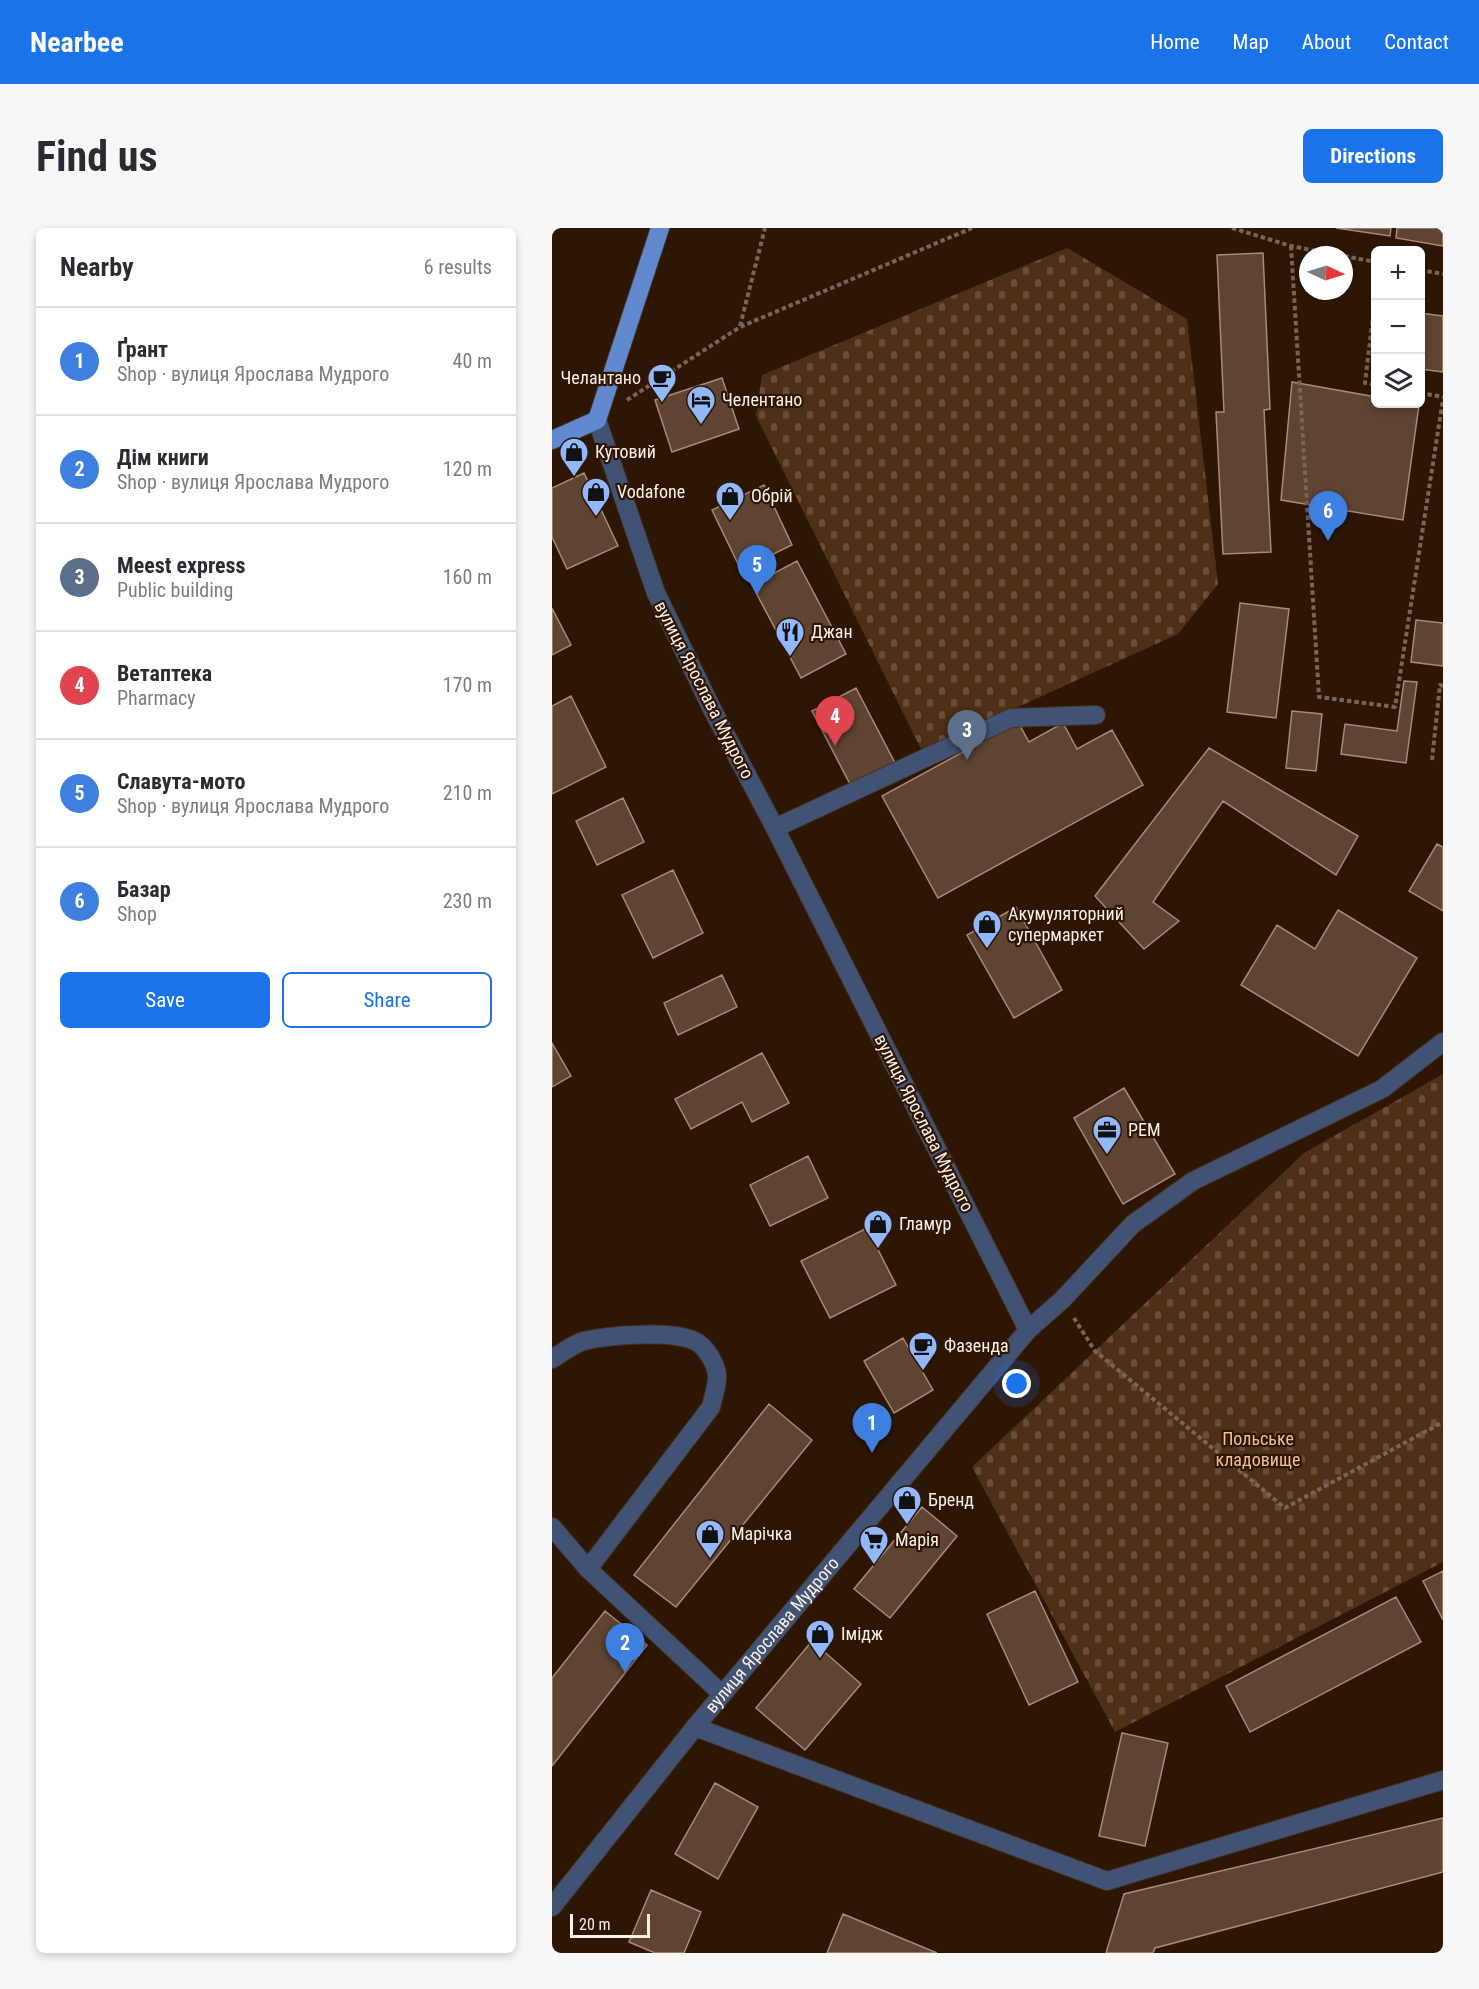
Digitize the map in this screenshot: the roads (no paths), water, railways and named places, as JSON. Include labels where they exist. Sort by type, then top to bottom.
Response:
[{"type":"main road","points":[[552,440],[597,420],[660,228]]},
{"type":"street","name":"вулиця Ярослава Мудрого","points":[[552,1907],[694,1727],[1028,1330],[775,828],[712,709],[656,593],[597,420]]},
{"type":"street","points":[[775,828],[1011,718],[1096,715]]},
{"type":"street","points":[[1028,1330],[1062,1300],[1133,1224],[1193,1181],[1382,1089],[1443,1042]]},
{"type":"street","points":[[552,1359],[582,1341],[627,1335],[670,1335],[693,1340],[701,1345],[710,1356],[717,1375],[711,1407],[588,1569]]},
{"type":"street","points":[[552,1527],[588,1569],[722,1694]]},
{"type":"street","points":[[694,1727],[1107,1881],[1443,1780]]},
{"type":"place","name":"Челантано","points":[[662,404]]},
{"type":"place","name":"Челентано","points":[[701,426]]},
{"type":"place","name":"Кутовий","points":[[574,478]]},
{"type":"place","name":"Vodafone","points":[[596,518]]},
{"type":"place","name":"Обрій","points":[[730,522]]},
{"type":"place","name":"Базар","points":[[1328,541]]},
{"type":"place","name":"Славута-мото","points":[[757,595]]},
{"type":"place","name":"Джан","points":[[790,658]]},
{"type":"place","name":"Ветаптека","points":[[835,746]]},
{"type":"place","name":"Meest express","points":[[967,760]]},
{"type":"place","name":"Акумуляторний супермаркет","points":[[987,950]]},
{"type":"place","name":"РЕМ","points":[[1107,1156]]},
{"type":"place","name":"Гламур","points":[[878,1250]]},
{"type":"place","name":"Фазенда","points":[[923,1372]]},
{"type":"place","name":"Ґрант","points":[[872,1453]]},
{"type":"place","name":"Бренд","points":[[907,1526]]},
{"type":"place","name":"Марічка","points":[[710,1560]]},
{"type":"place","name":"Марія","points":[[874,1566]]},
{"type":"place","name":"Імідж","points":[[820,1660]]},
{"type":"place","name":"Дім книги","points":[[625,1673]]},
{"type":"park label","name":"Польське кладовище","points":[[1258,1449]]}]
